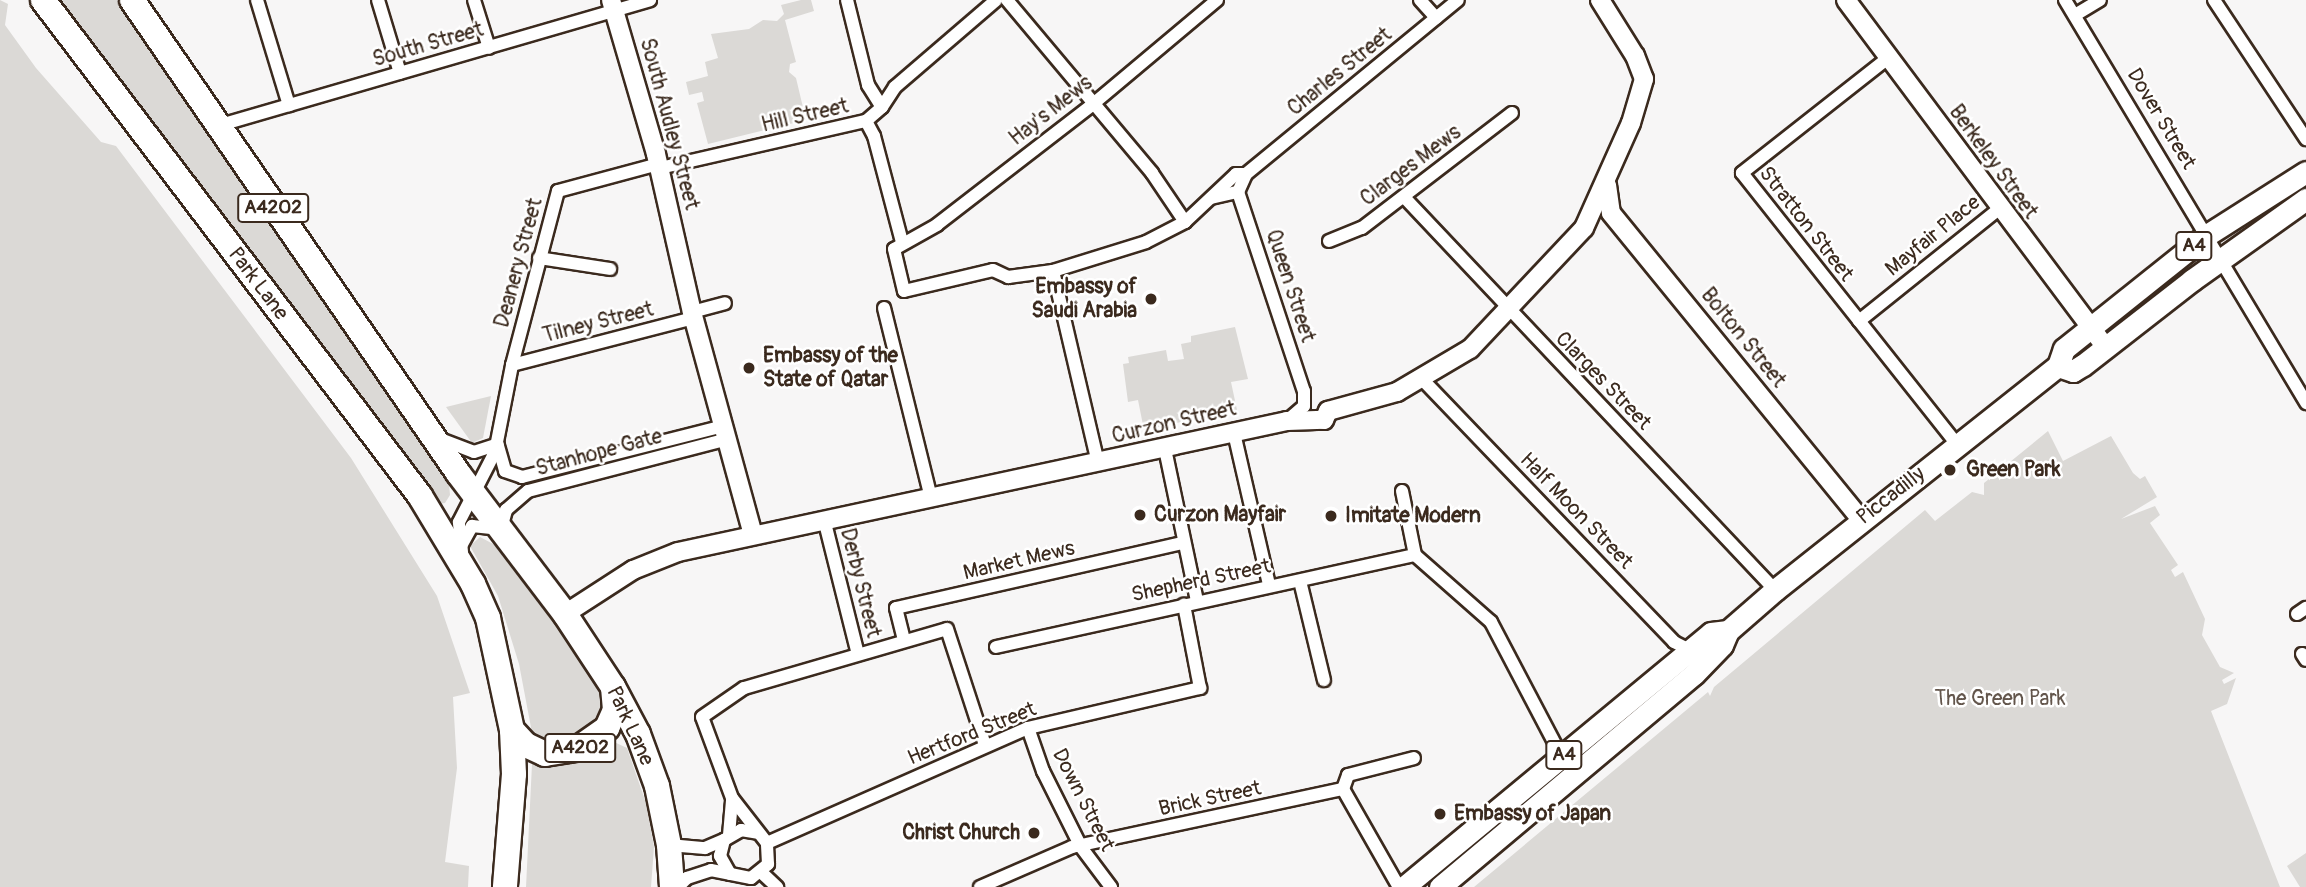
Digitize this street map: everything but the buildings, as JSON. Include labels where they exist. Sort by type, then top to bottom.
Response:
[{"type":"highway","name":"Park Lane","points":[[43,0],[420,496],[466,573],[488,618],[512,730],[514,774],[505,887]]},
{"type":"highway","name":"Park Lane","points":[[132,0],[216,126],[473,494],[565,614],[613,687],[648,759],[669,845],[672,887]]},
{"type":"highway","name":"A4202","points":[[512,730],[526,745],[545,754],[578,749],[607,728],[615,710],[613,687]]},
{"type":"main road","name":"Piccadilly","points":[[1440,887],[1579,774],[1713,654],[1728,631],[1775,590],[2058,366],[2060,353],[2207,235],[2306,172]]},
{"type":"main road","name":"Piccadilly","points":[[2058,366],[2073,371],[2221,258],[2306,199]]},
{"type":"main road","name":"Piccadilly","points":[[1402,887],[1711,634],[1728,631]]},
{"type":"street","points":[[257,0],[289,105]]},
{"type":"street","points":[[378,0],[400,74]]},
{"type":"street","points":[[474,0],[489,48]]},
{"type":"street","name":"South Street","points":[[216,126],[489,48],[612,5],[650,0]]},
{"type":"street","points":[[847,0],[868,85],[882,107]]},
{"type":"street","name":"Hill Street","points":[[659,166],[866,121],[882,107],[895,87],[996,0]]},
{"type":"street","points":[[1007,0],[1092,105],[1152,173],[1185,222]]},
{"type":"street","name":"Hay's Mews","points":[[902,242],[937,225],[1092,105],[1217,0]]},
{"type":"street","points":[[1420,0],[1436,19]]},
{"type":"street","name":"Charles Street","points":[[1238,192],[1246,174],[1458,0]]},
{"type":"street","name":"Curzon Street","points":[[565,614],[655,558],[1287,421],[1303,424],[1324,420],[1328,411],[1397,392],[1470,349],[1575,240],[1608,178],[1644,79],[1636,56],[1600,0]]},
{"type":"street","name":"Berkeley Street","points":[[1846,0],[1999,209],[2106,348]]},
{"type":"street","name":"Dover Street","points":[[2065,0],[2304,396]]},
{"type":"street","points":[[2075,15],[2100,0]]},
{"type":"street","points":[[2214,0],[2306,139]]},
{"type":"street","name":"South Audley Street","points":[[612,5],[659,166],[694,315]]},
{"type":"street","name":"Stratton Street","points":[[1888,58],[1742,173],[1957,444]]},
{"type":"street","name":"Clarges Mews","points":[[1329,241],[1362,228],[1512,113]]},
{"type":"street","points":[[866,121],[874,136],[902,242]]},
{"type":"street","name":"Deanery Street","points":[[512,365],[558,191],[659,166]]},
{"type":"street","name":"Charles Street","points":[[902,242],[894,249],[904,291],[993,270],[1008,277],[1053,271],[1146,242],[1185,222],[1236,174],[1246,174]]},
{"type":"street","name":"Bolton Street","points":[[1608,178],[1605,192],[1611,212],[1861,520]]},
{"type":"street","points":[[1211,198],[1238,192]]},
{"type":"street","name":"Queen Street","points":[[1238,192],[1304,391]]},
{"type":"street","name":"Clarges Street","points":[[1404,197],[1775,590]]},
{"type":"street","name":"Mayfair Place","points":[[1859,321],[1999,209]]},
{"type":"street","points":[[539,258],[610,269]]},
{"type":"street","points":[[1053,271],[1098,463]]},
{"type":"street","name":"Tilney Street","points":[[512,365],[694,315],[725,303]]},
{"type":"street","points":[[884,308],[931,498]]},
{"type":"street","points":[[694,315],[753,535]]},
{"type":"street","points":[[461,546],[459,522],[498,444],[512,365]]},
{"type":"street","name":"Half Moon Street","points":[[1421,377],[1674,642],[1689,652]]},
{"type":"street","points":[[1304,391],[1328,411]]},
{"type":"street","points":[[1287,421],[1304,406],[1304,391]]},
{"type":"street","name":"Park Lane","points":[[418,413],[440,438],[462,450],[474,452],[498,444]]},
{"type":"street","points":[[1234,432],[1269,585]]},
{"type":"street","name":"Stanhope Gate","points":[[498,444],[505,471],[522,477],[725,433]]},
{"type":"street","name":"Stanhope Gate","points":[[501,529],[512,502],[528,491],[725,433]]},
{"type":"street","points":[[1165,449],[1197,601]]},
{"type":"street","points":[[1402,491],[1415,555],[1491,622],[1563,757]]},
{"type":"street","name":"Derby Street","points":[[825,523],[858,653]]},
{"type":"street","points":[[461,546],[472,526],[501,529]]},
{"type":"street","name":"Market Mews","points":[[904,640],[896,608],[1183,542]]},
{"type":"street","name":"Park Lane","points":[[461,546],[466,573]]},
{"type":"street","name":"Shepherd Street","points":[[996,647],[1415,555]]},
{"type":"street","points":[[1300,580],[1324,680]]},
{"type":"street","name":"Hertford Street","points":[[669,845],[708,848],[741,830],[764,839],[1028,728],[1200,688],[1184,605]]},
{"type":"street","points":[[678,887],[700,873],[736,880],[762,873],[769,859],[764,839],[732,799],[702,717],[744,688],[947,629],[985,745]]},
{"type":"street","points":[[1689,652],[1713,654]]},
{"type":"street","name":"Down Street","points":[[1028,728],[1042,771],[1081,846],[1111,887]]},
{"type":"street","points":[[1402,887],[1343,789],[1348,775],[1414,758]]},
{"type":"street","name":"Brick Street","points":[[980,887],[1010,871],[1081,846],[1343,789]]},
{"type":"street","points":[[732,799],[727,837],[720,856],[736,880]]},
{"type":"street","points":[[762,873],[777,887]]},
{"type":"green space","points":[[0,0],[8,4],[5,25],[36,68],[101,142],[116,146],[351,458],[437,596],[470,693],[453,697],[457,768],[445,862],[469,866],[468,887],[0,887]]},
{"type":"green space","points":[[57,0],[117,0],[449,484],[450,495],[445,503],[439,504]]},
{"type":"green space","points":[[811,0],[814,11],[785,20],[796,62],[790,64],[789,72],[796,78],[806,120],[708,144],[697,103],[704,101],[702,92],[689,95],[686,82],[708,76],[705,62],[718,58],[711,34],[749,29],[763,20],[777,21],[784,14],[781,5]]},
{"type":"green space","points":[[1235,327],[1248,379],[1231,382],[1237,410],[1144,430],[1138,400],[1128,402],[1123,364],[1129,363],[1128,357],[1166,350],[1168,361],[1184,359],[1181,344],[1191,342],[1191,336]]},
{"type":"green space","points":[[491,396],[483,438],[472,443],[446,407]]},
{"type":"green space","name":"The Green Park","points":[[2048,431],[2063,461],[2111,436],[2133,473],[2140,479],[2145,476],[2157,497],[2121,519],[2155,506],[2160,515],[2150,523],[2178,565],[2171,570],[2175,577],[2183,572],[2205,619],[2202,635],[2220,667],[2234,673],[2222,680],[2224,684],[2236,678],[2227,704],[2211,711],[2280,887],[1474,887],[1708,692],[1710,696],[1714,687],[1925,510],[1935,521],[1972,492],[1984,495],[1984,483]]},
{"type":"green space","points":[[480,537],[497,546],[564,622],[607,693],[603,709],[580,734],[533,738],[519,664],[498,596],[470,546]]},
{"type":"green space","points":[[612,741],[627,748],[646,803],[654,847],[651,887],[526,887],[532,764],[570,760]]},
{"type":"green space","points":[[2306,853],[2306,887],[2300,887],[2287,866]]},
{"type":"place","name":"Embassy of Saudi Arabia","points":[[1151,299]]},
{"type":"place","name":"Embassy of the State of Qatar","points":[[749,368]]},
{"type":"place","name":"Green Park","points":[[1950,470]]},
{"type":"place","name":"Curzon Mayfair","points":[[1140,515]]},
{"type":"place","name":"Imitate Modern","points":[[1331,516]]},
{"type":"place","name":"Embassy of Japan","points":[[1440,814]]},
{"type":"place","name":"Christ Church","points":[[1034,833]]}]
